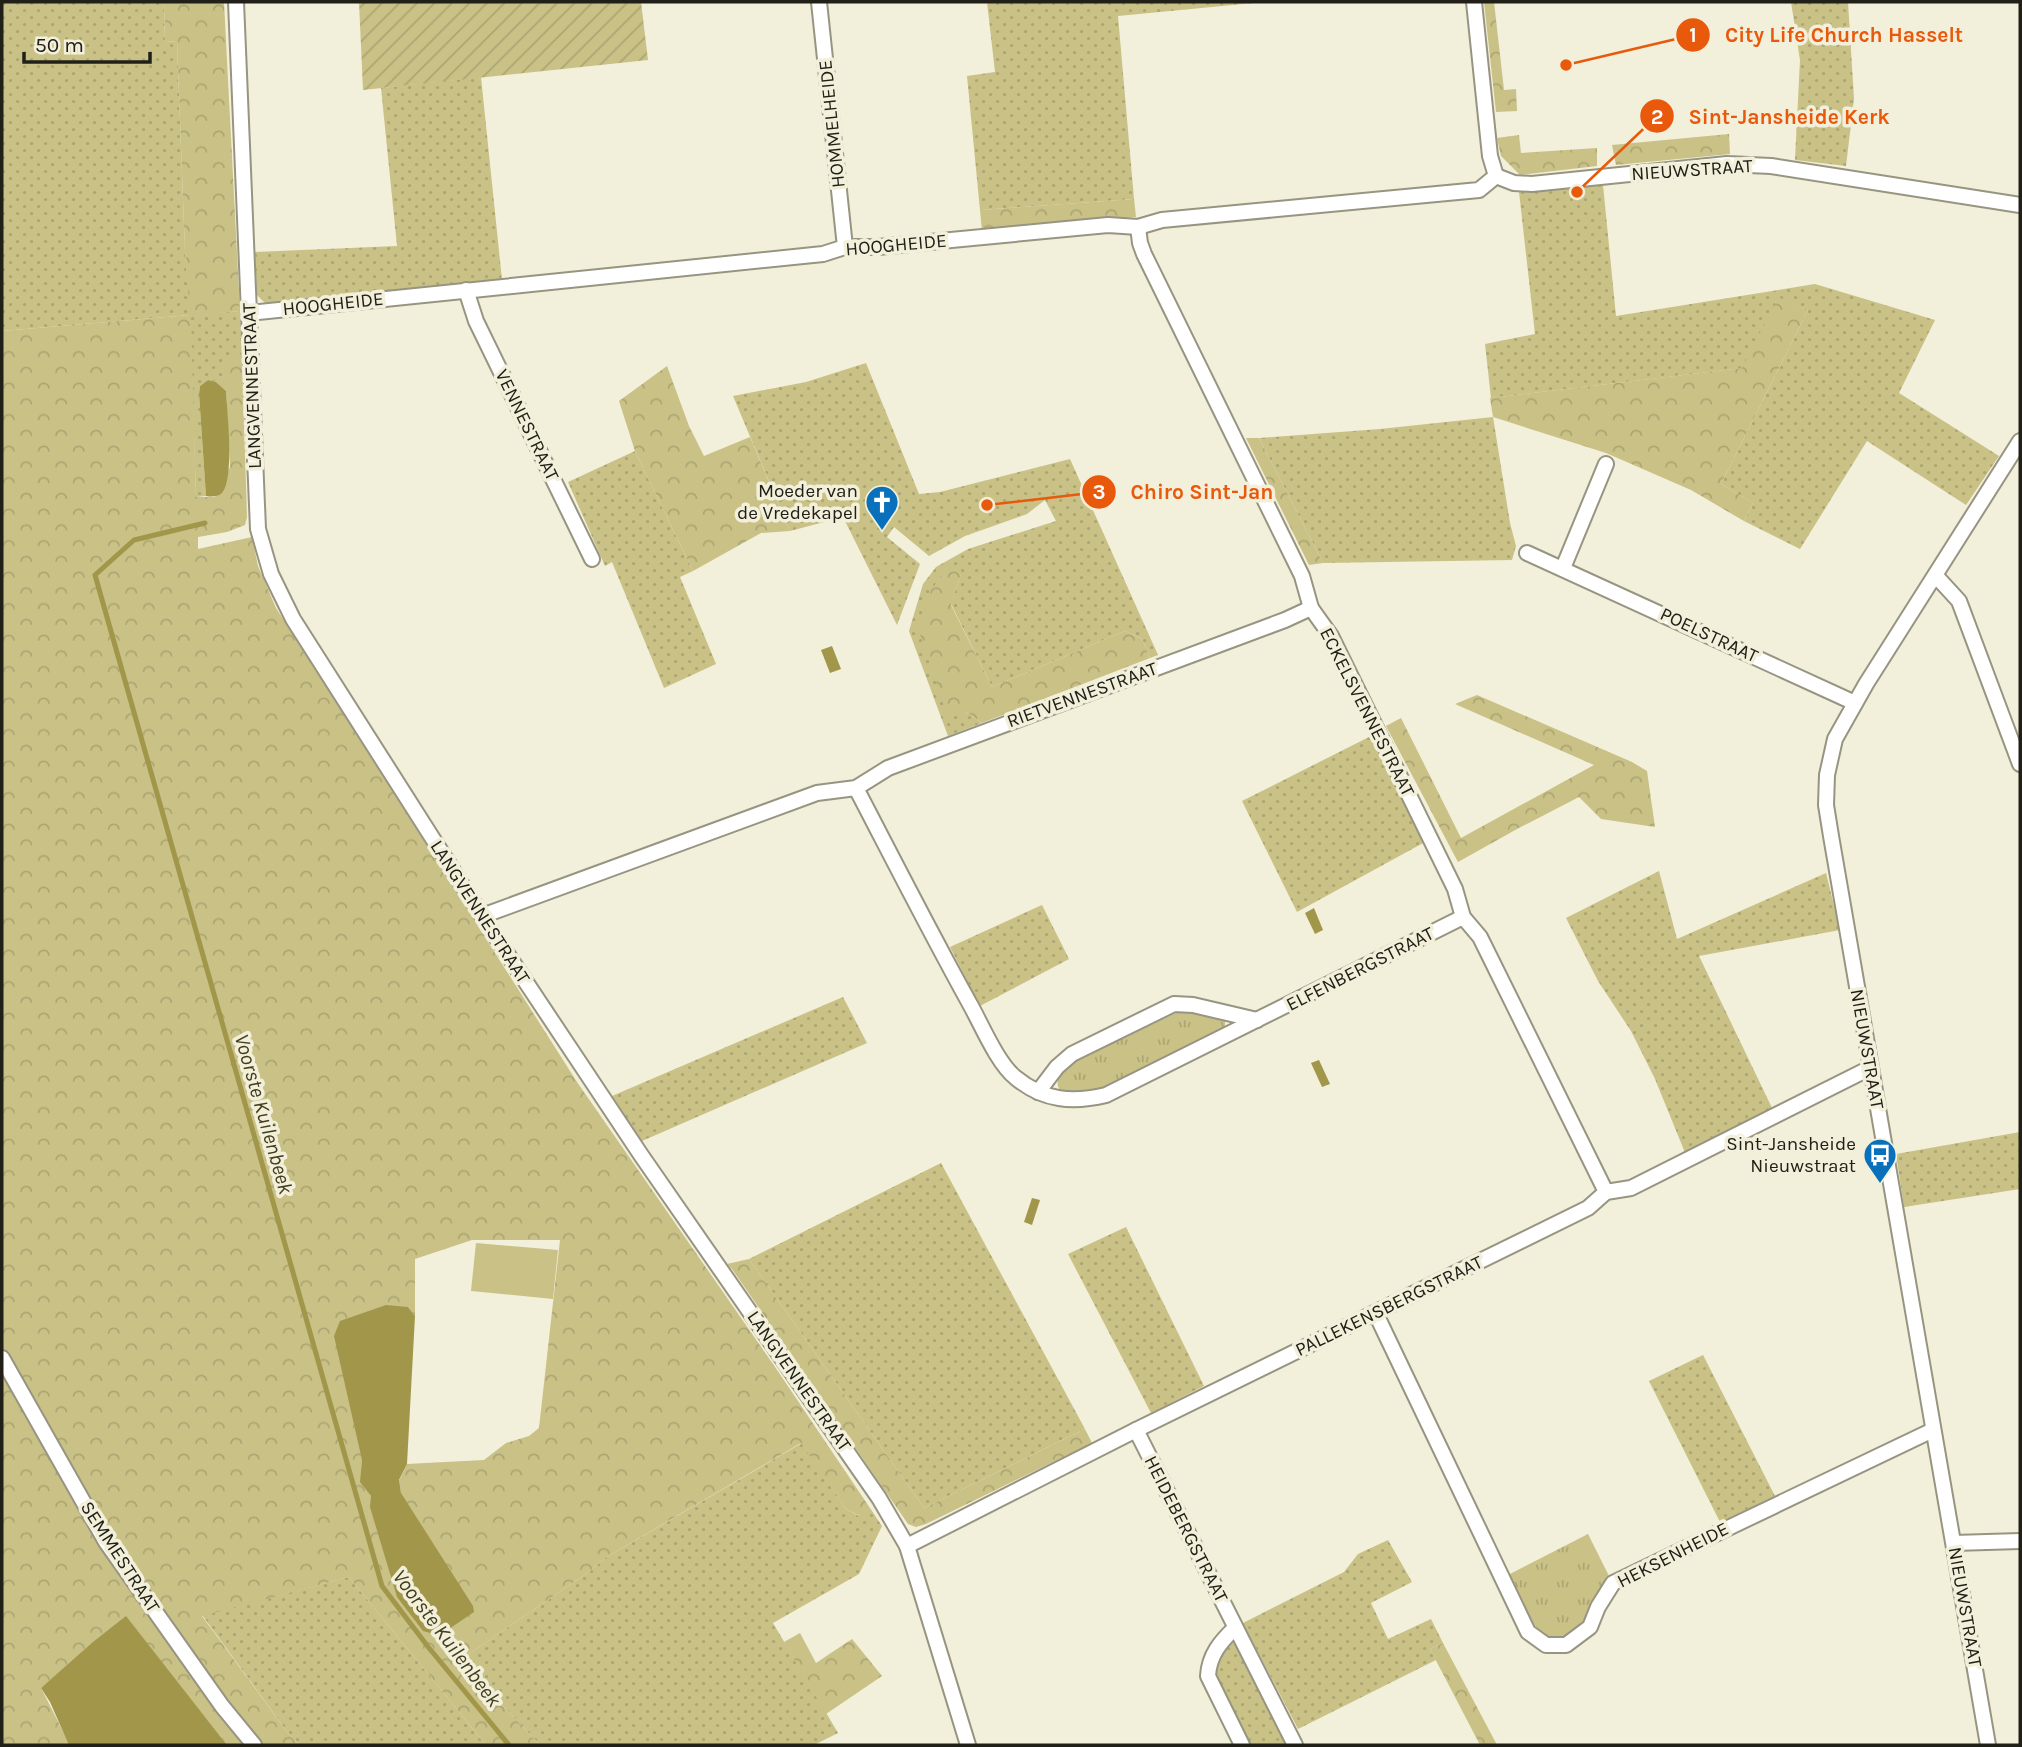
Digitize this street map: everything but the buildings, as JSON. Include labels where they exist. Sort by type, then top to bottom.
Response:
[{"type":"street","name":"LANGVENNESTRAAT","points":[[236,2],[258,529],[271,574],[293,619],[482,916],[641,1155],[879,1498],[907,1546],[968,1745]]},
{"type":"street","name":"HOMMELHEIDE","points":[[819,2],[845,247]]},
{"type":"street","points":[[1474,2],[1490,156],[1496,176]]},
{"type":"street","name":"NIEUWSTRAAT","points":[[1496,176],[1514,183],[1532,184],[1727,164],[1771,166],[2020,205]]},
{"type":"street","name":"HOOGHEIDE","points":[[249,313],[823,254],[845,247],[878,247],[1108,225],[1138,227],[1162,220],[1479,190],[1496,176]]},
{"type":"street","name":"ECKELSVENNESTRAAT","points":[[1138,227],[1144,254],[1302,576],[1311,608],[1331,636],[1444,865],[1463,917],[1480,937],[1606,1192]]},
{"type":"street","name":"VENNESTRAAT","points":[[466,290],[476,321],[592,559]]},
{"type":"street","name":"NIEUWSTRAAT","points":[[1988,1745],[1826,805],[1827,775],[1835,739],[2020,442]]},
{"type":"street","points":[[1563,568],[1606,464]]},
{"type":"street","name":"POELSTRAAT","points":[[1527,553],[1855,703]]},
{"type":"street","points":[[1936,576],[1959,601],[2020,764]]},
{"type":"street","name":"RIETVENNESTRAAT","points":[[482,916],[817,793],[856,788],[888,768],[1311,608]]},
{"type":"street","name":"ELFENBERGSTRAAT","points":[[856,788],[998,1056],[1014,1077],[1038,1092],[1060,1099],[1085,1100],[1107,1095],[1463,917]]},
{"type":"street","points":[[1038,1092],[1072,1054],[1174,1004],[1193,1004],[1257,1020]]},
{"type":"street","name":"PALLEKENSBERGSTRAAT","points":[[907,1546],[1588,1208],[1606,1192],[1631,1188],[1870,1068]]},
{"type":"street","name":"HEKSENHEIDE","points":[[1376,1314],[1528,1632],[1546,1645],[1566,1645],[1590,1627],[1598,1606],[1613,1583],[1933,1430]]},
{"type":"street","name":"SEMMESTRAAT","points":[[2,1358],[106,1542],[222,1706],[254,1745]]},
{"type":"street","name":"HEIDEBERGSTRAAT","points":[[1136,1430],[1295,1745]]},
{"type":"street","points":[[1954,1543],[2020,1541]]},
{"type":"street","points":[[1235,1628],[1213,1654],[1208,1676],[1242,1745]]},
{"type":"green space","points":[[2,2],[164,2],[165,42],[177,41],[185,252],[191,315],[240,311],[242,357],[226,357],[226,391],[216,382],[208,380],[200,386],[206,496],[196,497],[190,315],[2,331]]},
{"type":"green space","points":[[164,2],[224,2],[240,311],[191,316],[196,497],[215,497],[230,467],[226,357],[242,357],[247,517],[245,525],[227,532],[198,537],[198,549],[252,537],[258,566],[276,608],[577,1082],[870,1508],[860,1516],[846,1509],[801,1443],[605,1558],[460,1660],[540,1745],[486,1745],[349,1577],[202,1616],[299,1745],[227,1745],[126,1617],[41,1688],[70,1745],[2,1745],[2,331],[190,315],[177,41],[165,42]],"holes":[[[472,1240],[560,1240],[539,1428],[529,1436],[506,1443],[484,1460],[407,1464],[399,1481],[401,1493],[371,1496],[361,1482],[362,1460],[408,1307],[415,1316],[415,1259]]]},
{"type":"green space","points":[[359,2],[641,2],[648,60],[363,90]]},
{"type":"green space","points":[[987,2],[1264,2],[1118,16],[1134,199],[980,210],[967,76],[995,72]]},
{"type":"green space","points":[[1484,2],[1494,2],[1504,90],[1516,89],[1517,111],[1496,112]]},
{"type":"green space","points":[[1791,2],[1848,2],[1854,99],[1846,166],[1795,160],[1800,60]]},
{"type":"green space","points":[[481,77],[502,280],[266,304],[257,295],[255,252],[397,246],[381,88]]},
{"type":"green space","points":[[1729,134],[1730,154],[1616,165],[1612,145]]},
{"type":"green space","points":[[1519,135],[1521,153],[1597,148],[1597,166],[1520,175],[1501,156],[1497,138]]},
{"type":"green space","points":[[1603,185],[1616,316],[1815,284],[1935,320],[1899,393],[1999,456],[1966,505],[1867,441],[1800,549],[1744,521],[1753,503],[1721,484],[1808,310],[1778,298],[1743,368],[1491,398],[1485,344],[1535,334],[1519,192]]},
{"type":"green space","points":[[1134,199],[1136,217],[982,231],[980,210]]},
{"type":"green space","points":[[1778,297],[1808,310],[1721,484],[1753,503],[1744,521],[1691,490],[1606,453],[1493,417],[1490,398],[1742,368]]},
{"type":"green space","points":[[866,363],[919,494],[940,492],[1070,459],[1158,655],[1150,658],[1142,639],[1125,631],[992,687],[951,604],[961,574],[930,591],[966,712],[982,723],[948,736],[909,631],[923,584],[936,567],[968,549],[1056,521],[1045,500],[1027,514],[965,536],[929,556],[894,527],[887,537],[920,564],[897,625],[843,517],[790,531],[733,396],[806,382]]},
{"type":"green space","points":[[667,366],[689,426],[704,456],[750,437],[790,531],[761,533],[693,571],[635,451],[619,401]]},
{"type":"green space","points":[[1493,417],[1516,546],[1512,560],[1323,563],[1259,438],[1380,429]]},
{"type":"green space","points":[[1246,438],[1259,438],[1323,563],[1309,565]]},
{"type":"green space","points":[[635,451],[693,571],[680,577],[716,664],[664,688],[612,562],[605,566],[568,482]]},
{"type":"green space","points":[[948,568],[961,574],[951,605],[992,687],[1125,631],[1142,639],[1150,658],[982,723],[966,712],[947,715],[918,628],[930,591]]},
{"type":"green space","points":[[1477,695],[1647,771],[1655,827],[1601,819],[1579,797],[1458,862],[1386,726],[1401,718],[1461,838],[1594,765],[1455,704]]},
{"type":"green space","points":[[1371,736],[1425,842],[1297,912],[1242,801]]},
{"type":"green space","points":[[1659,871],[1677,939],[1826,873],[1840,930],[1699,956],[1773,1110],[1686,1155],[1655,1079],[1631,1031],[1598,981],[1566,918]]},
{"type":"green space","points":[[1042,905],[1069,959],[980,1006],[950,947]]},
{"type":"green space","points":[[843,997],[867,1043],[642,1141],[612,1096]]},
{"type":"green space","points":[[1180,1011],[1225,1019],[1225,1026],[1101,1089],[1074,1094],[1061,1092],[1058,1080],[1072,1063]]},
{"type":"green space","points":[[2020,1132],[2020,1189],[1904,1207],[1896,1154]]},
{"type":"green space","points":[[941,1163],[1085,1429],[924,1508],[749,1259]]},
{"type":"green space","points":[[1126,1227],[1204,1386],[1151,1413],[1068,1254]]},
{"type":"green space","points":[[476,1243],[558,1250],[553,1299],[471,1291]]},
{"type":"green space","points":[[749,1259],[924,1508],[1085,1429],[1092,1443],[926,1524],[916,1527],[908,1524],[727,1264]]},
{"type":"green space","points":[[1703,1355],[1775,1496],[1720,1522],[1649,1381]]},
{"type":"green space","points":[[802,1443],[846,1509],[859,1516],[870,1508],[882,1526],[859,1574],[773,1623],[838,1733],[814,1745],[540,1745],[460,1660],[605,1558]]},
{"type":"green space","points":[[1588,1534],[1610,1578],[1603,1585],[1588,1622],[1565,1639],[1548,1637],[1534,1624],[1508,1575]]},
{"type":"green space","points":[[1388,1540],[1412,1582],[1371,1603],[1388,1639],[1431,1619],[1443,1643],[1430,1649],[1436,1660],[1298,1729],[1243,1623],[1344,1572],[1358,1554]]},
{"type":"green space","points":[[349,1577],[486,1745],[299,1745],[202,1615]]},
{"type":"green space","points":[[800,1633],[816,1663],[852,1639],[882,1676],[826,1714],[784,1642]]},
{"type":"green space","points":[[1230,1643],[1236,1643],[1239,1647],[1288,1742],[1282,1745],[1249,1745],[1217,1681],[1218,1660]]},
{"type":"green space","points":[[1443,1643],[1497,1745],[1480,1745],[1430,1649]]},
{"type":"shaded area","points":[[208,380],[216,382],[226,391],[229,444],[226,485],[222,493],[212,497],[206,496],[199,394],[200,386]]},
{"type":"shaded area","points":[[832,646],[841,669],[830,673],[821,650]]},
{"type":"shaded area","points":[[1314,908],[1323,930],[1315,934],[1305,913]]},
{"type":"shaded area","points":[[1319,1060],[1330,1084],[1322,1087],[1311,1063]]},
{"type":"shaded area","points":[[1032,1198],[1040,1200],[1032,1225],[1024,1222]]},
{"type":"shaded area","points":[[386,1305],[408,1307],[415,1316],[407,1464],[399,1480],[401,1493],[473,1606],[474,1612],[443,1633],[423,1631],[397,1597],[370,1507],[371,1496],[360,1482],[362,1460],[334,1336],[340,1321]]},
{"type":"shaded area","points":[[126,1616],[227,1745],[69,1745],[41,1688]]},
{"type":"waterway","name":"Voorste Kuilenbeek","points":[[205,523],[134,540],[95,575],[382,1586],[509,1745]]},
{"type":"place","name":"City Life Church Hasselt","points":[[1566,65]]},
{"type":"place","name":"Sint-Jansheide Kerk","points":[[1577,192]]},
{"type":"place","name":"Chiro Sint-Jan","points":[[987,505]]},
{"type":"place","name":"Moeder van de Vredekapel","points":[[882,532]]},
{"type":"place","name":"Sint-Jansheide Nieuwstraat","points":[[1880,1185]]}]
